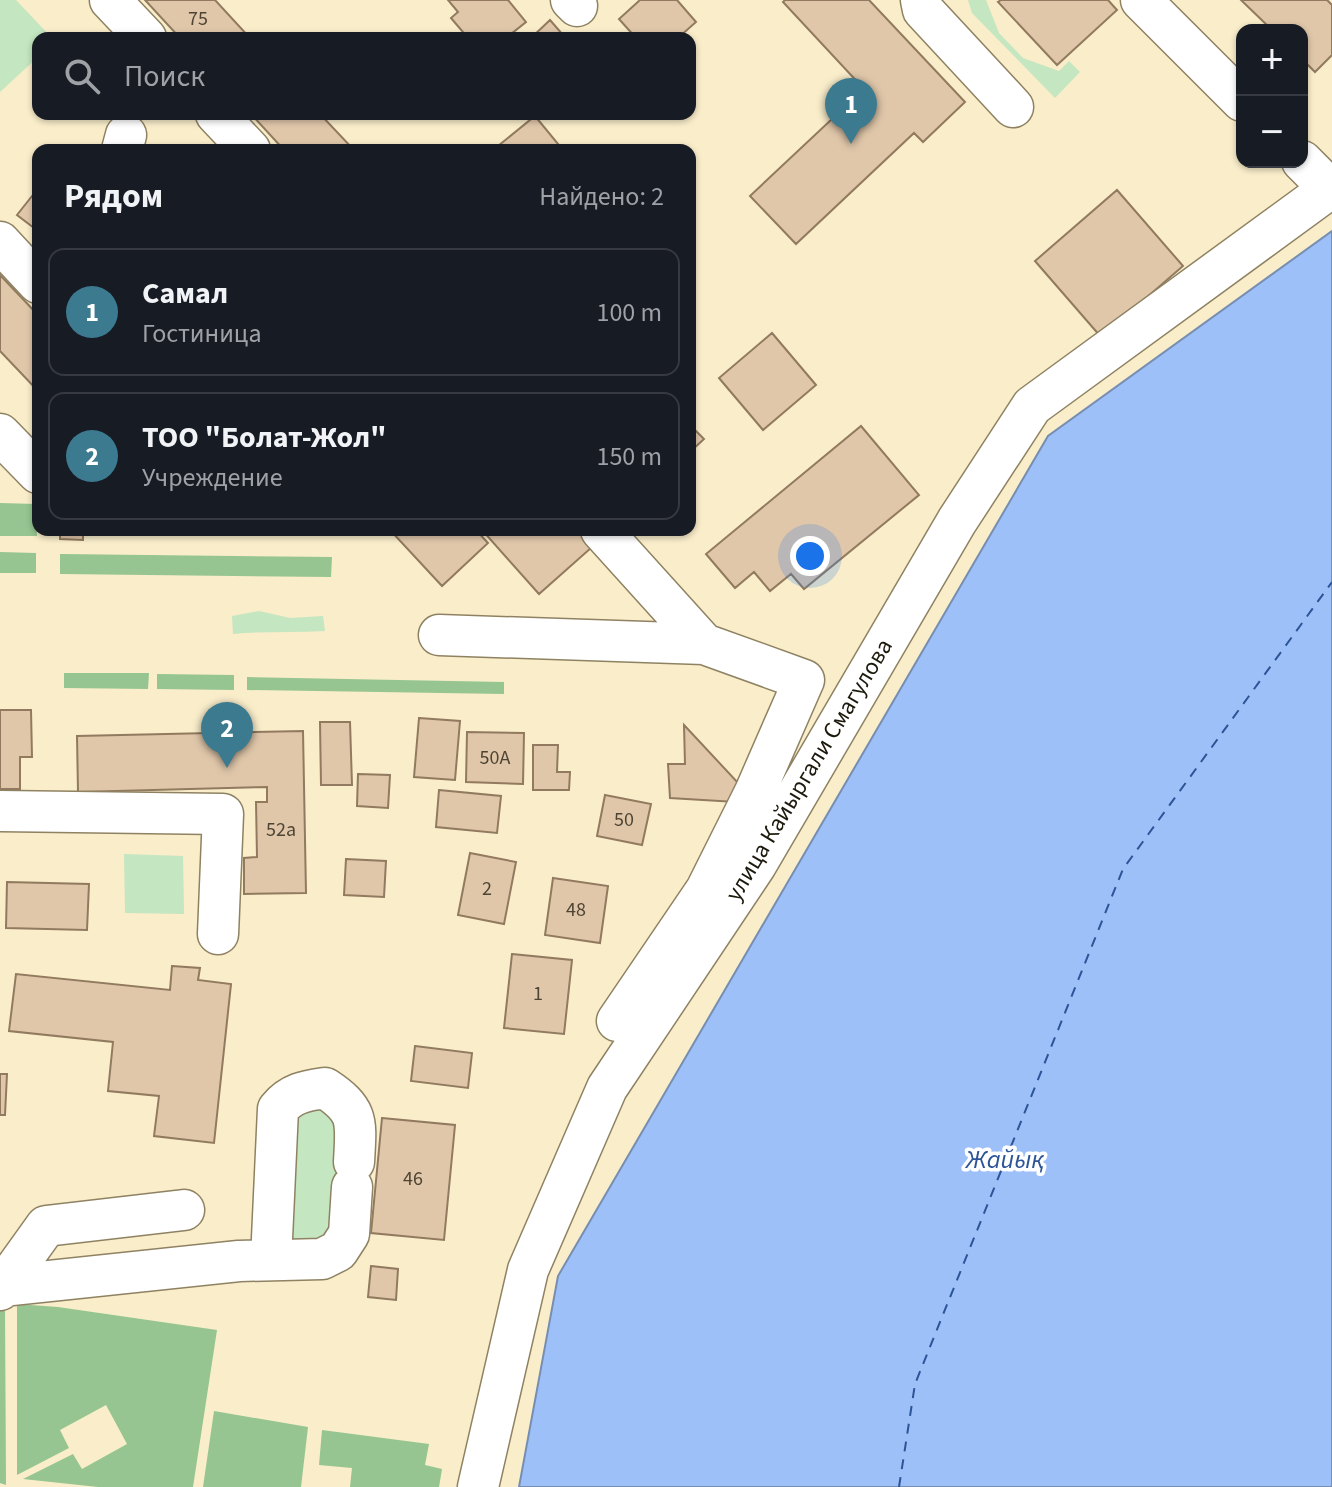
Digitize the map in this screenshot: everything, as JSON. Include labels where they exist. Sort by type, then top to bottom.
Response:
[{"type":"street","points":[[110,0],[140,32]]},
{"type":"street","points":[[921,0],[923,10],[1013,107]]},
{"type":"street","points":[[1141,0],[1237,96]]},
{"type":"street","points":[[222,120],[244,144]]},
{"type":"street","points":[[1308,167],[1331,188]]},
{"type":"street","name":"улица Кайыргали Смагулова","points":[[478,1487],[528,1270],[607,1088],[756,865],[949,535],[1023,418],[1032,406],[1331,188]]},
{"type":"street","points":[[0,242],[32,277]]},
{"type":"street","points":[[0,434],[32,467]]},
{"type":"street","points":[[606,536],[704,644]]},
{"type":"street","points":[[439,635],[704,644],[804,680],[755,792],[706,890],[617,1021]]},
{"type":"street","points":[[0,811],[223,814],[218,934]]},
{"type":"street","points":[[1,1288],[271,1260],[322,1259],[338,1251],[349,1234],[356,1121],[350,1108],[325,1088],[304,1091],[287,1098],[278,1109],[271,1260]]},
{"type":"street","points":[[1,1288],[46,1226],[184,1210]]},
{"type":"green space","points":[[0,0],[16,0],[46,32],[32,32],[32,63],[0,92]]},
{"type":"green space","points":[[968,0],[986,0],[999,33],[1023,58],[1059,71],[1069,61],[1080,72],[1055,98],[972,13]]},
{"type":"green space","points":[[0,503],[32,504],[32,536],[0,536]]},
{"type":"green space","points":[[0,552],[36,553],[36,573],[0,573]]},
{"type":"green space","points":[[60,554],[332,557],[331,577],[60,574]]},
{"type":"green space","points":[[259,611],[290,618],[323,616],[325,631],[233,634],[232,616]]},
{"type":"green space","points":[[64,673],[149,673],[148,689],[64,688]]},
{"type":"green space","points":[[157,674],[234,675],[234,690],[157,689]]},
{"type":"green space","points":[[247,677],[504,682],[504,694],[247,690]]},
{"type":"green space","points":[[124,854],[183,856],[184,914],[125,913]]},
{"type":"green space","points":[[306,1101],[345,1119],[334,1223],[321,1241],[297,1243],[286,1235],[287,1121]]},
{"type":"green space","points":[[0,1302],[5,1308],[6,1485],[0,1483]]},
{"type":"green space","points":[[17,1304],[217,1330],[193,1487],[98,1487],[23,1479],[73,1454],[82,1469],[127,1444],[106,1405],[60,1430],[69,1448],[17,1475]]},
{"type":"green space","points":[[214,1411],[308,1427],[301,1487],[203,1487]]},
{"type":"green space","points":[[322,1430],[429,1444],[425,1465],[442,1469],[439,1487],[350,1487],[352,1468],[319,1465]]},
{"type":"water","name":"Жайық","points":[[1332,231],[1332,1487],[519,1487],[558,1276],[1048,436]]},
{"type":"building","points":[[145,0],[215,0],[244,32],[174,32]]},
{"type":"building","points":[[448,0],[508,0],[526,22],[514,32],[463,32],[451,18],[458,12]]},
{"type":"building","points":[[640,0],[677,0],[696,22],[685,32],[631,32],[619,19]]},
{"type":"building","points":[[869,0],[965,102],[923,142],[914,133],[796,244],[750,196],[864,89],[783,2]]},
{"type":"building","points":[[1108,0],[1117,10],[1057,65],[998,2]]},
{"type":"building","points":[[1241,0],[1327,0],[1332,5],[1332,55],[1315,72],[1308,65],[1308,24],[1266,24]]},
{"type":"building","points":[[550,20],[560,32],[537,32]]},
{"type":"building","points":[[256,120],[326,120],[348,144],[278,144]]},
{"type":"building","points":[[530,120],[538,120],[558,144],[500,144]]},
{"type":"building","points":[[1117,190],[1183,266],[1101,337],[1035,261]]},
{"type":"building","points":[[32,196],[32,226],[17,215]]},
{"type":"building","points":[[0,275],[32,309],[32,385],[0,351]]},
{"type":"building","points":[[772,333],[816,385],[763,430],[719,378]]},
{"type":"building","points":[[861,426],[919,495],[804,589],[791,574],[770,591],[754,572],[735,588],[706,554]]},
{"type":"building","points":[[696,431],[704,439],[696,446]]},
{"type":"building","points":[[60,536],[83,536],[83,540],[60,539]]},
{"type":"building","points":[[396,536],[482,536],[488,543],[442,586]]},
{"type":"building","points":[[487,536],[597,536],[600,540],[539,594]]},
{"type":"building","points":[[0,710],[31,710],[32,757],[20,757],[20,789],[0,789]]},
{"type":"building","points":[[419,718],[460,721],[455,780],[414,777]]},
{"type":"building","points":[[320,722],[350,722],[352,785],[321,785]]},
{"type":"building","points":[[684,725],[740,785],[736,802],[670,798],[668,764],[685,764]]},
{"type":"building","points":[[303,731],[306,893],[244,894],[244,858],[257,857],[256,802],[267,802],[267,787],[78,792],[77,736]]},
{"type":"building","points":[[467,732],[524,733],[523,784],[466,782]]},
{"type":"building","points":[[533,745],[558,745],[557,772],[570,772],[569,790],[533,790]]},
{"type":"building","points":[[358,774],[390,775],[388,808],[357,806]]},
{"type":"building","points":[[439,790],[501,796],[497,833],[436,827]]},
{"type":"building","points":[[605,795],[651,804],[642,845],[597,836]]},
{"type":"building","points":[[470,853],[516,862],[504,924],[458,915]]},
{"type":"building","points":[[346,859],[386,861],[384,897],[344,895]]},
{"type":"building","points":[[553,878],[608,886],[600,943],[545,935]]},
{"type":"building","points":[[7,882],[89,884],[87,930],[6,928]]},
{"type":"building","points":[[512,954],[572,960],[564,1034],[504,1028]]},
{"type":"building","points":[[172,966],[200,968],[198,980],[231,984],[214,1143],[154,1136],[159,1096],[108,1091],[113,1042],[9,1031],[16,974],[170,990]]},
{"type":"building","points":[[415,1046],[472,1053],[468,1088],[411,1081]]},
{"type":"building","points":[[0,1074],[7,1074],[5,1115],[0,1115]]},
{"type":"building","points":[[382,1118],[455,1125],[444,1240],[371,1233]]},
{"type":"building","points":[[371,1266],[398,1269],[396,1300],[368,1297]]},
{"type":"ferry route","points":[[899,1487],[915,1384],[1123,869],[1332,582]]},
{"type":"place","name":"Самал","points":[[851,144]]},
{"type":"place","name":"ТОО \"Болат-Жол\"","points":[[227,768]]}]
